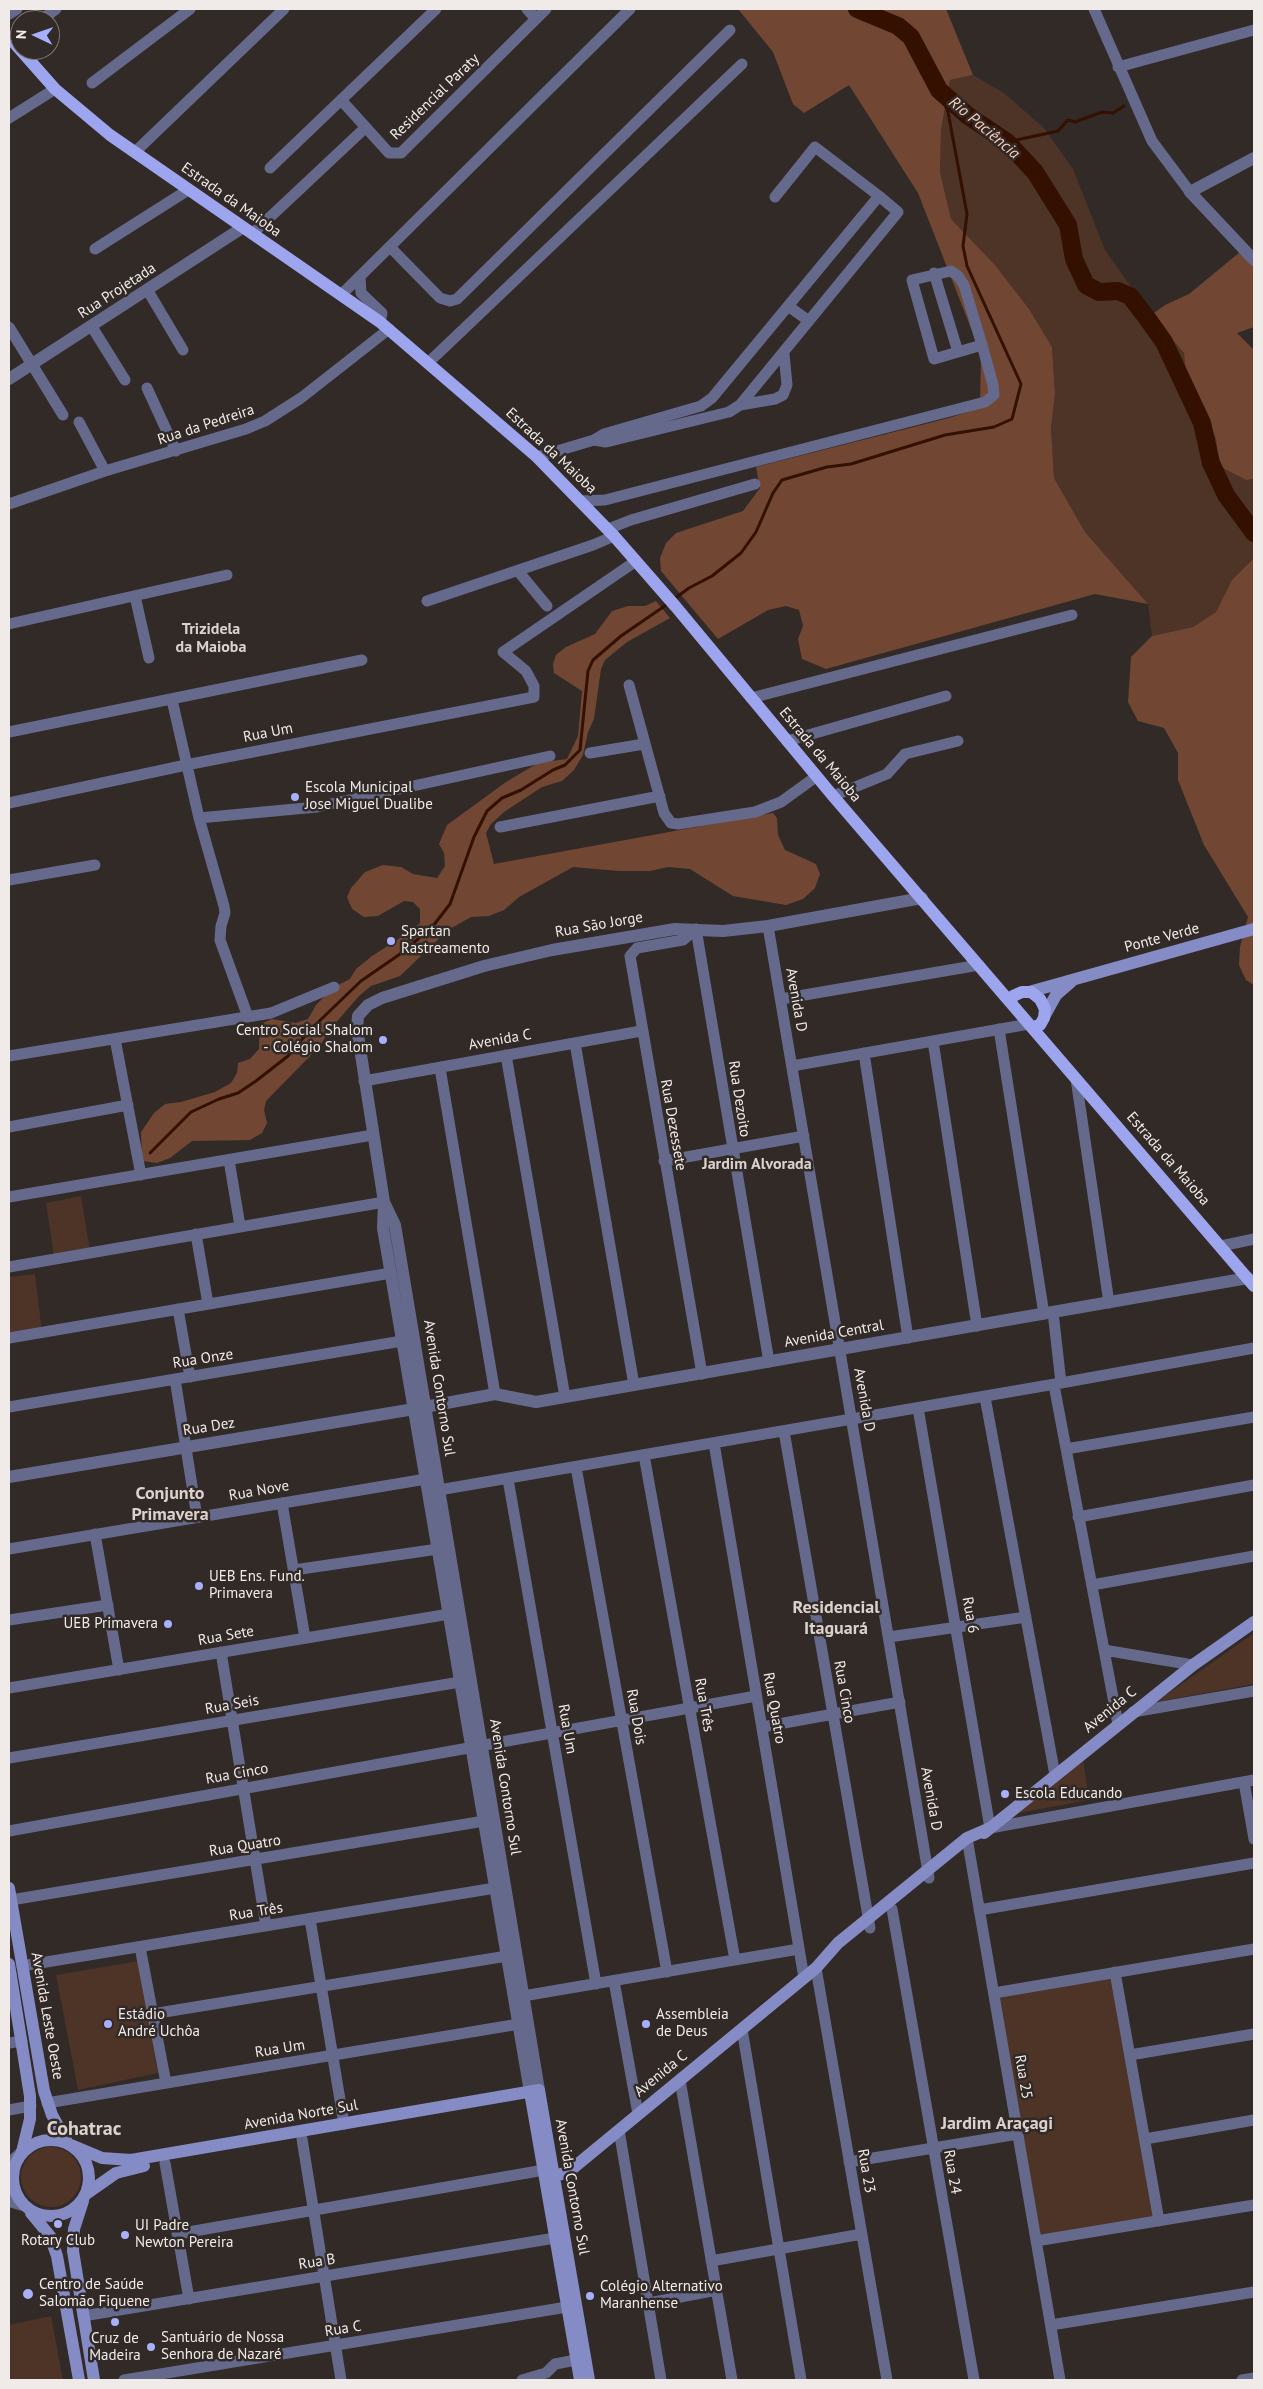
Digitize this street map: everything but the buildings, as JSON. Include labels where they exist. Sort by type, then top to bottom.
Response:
[{"type":"main road","name":"Estrada da Maioba","points":[[32,60],[55,89],[135,152],[385,326],[537,457],[611,532],[667,596],[833,796],[1251,1282]]},
{"type":"main road","name":"Ponte Verde","points":[[1025,992],[1252,930]]},
{"type":"main road","name":"Estrada da Maioba","points":[[989,976],[1008,987],[1040,999],[1045,1009],[1044,1016],[1056,1055]]},
{"type":"main road","name":"Ponte Verde","points":[[1044,1016],[1056,995],[1078,978]]},
{"type":"main road","points":[[1011,1002],[1013,996],[1025,992]]},
{"type":"main road","points":[[1031,1025],[1040,1025],[1044,1016]]},
{"type":"main road","name":"Avenida C","points":[[548,2174],[567,2173],[816,1968],[832,1958],[869,1923],[968,1842],[990,1828],[1192,1664],[1254,1622]]},
{"type":"main road","name":"Avenida C","points":[[869,1923],[892,1909],[929,1874]]},
{"type":"main road","name":"Avenida Leste Oeste","points":[[10,1894],[12,1967],[31,2106],[29,2129],[22,2153]]},
{"type":"main road","name":"Avenida Leste Oeste","points":[[12,1967],[47,2103],[70,2145]]},
{"type":"main road","name":"Avenida Norte Sul","points":[[70,2145],[94,2156],[110,2160],[131,2160],[344,2124],[535,2095]]},
{"type":"main road","name":"Avenida Norte Sul","points":[[85,2195],[116,2173],[126,2169],[302,2139],[535,2095]]},
{"type":"main road","name":"Avenida Contorno Sul","points":[[535,2095],[548,2174],[589,2380]]},
{"type":"main road","points":[[80,2380],[57,2256],[44,2227],[24,2206],[15,2192],[12,2181],[14,2168],[22,2153],[29,2146],[44,2140],[57,2140],[70,2145],[83,2157],[87,2165],[89,2184],[77,2218],[73,2240],[75,2266],[94,2380]]},
{"type":"main road","name":"Avenida Contorno Sul","points":[[548,2174],[555,2238],[580,2380]]},
{"type":"main road","points":[[24,2206],[34,2213],[57,2216],[74,2209],[85,2195]]},
{"type":"street","points":[[9,14],[17,9]]},
{"type":"street","points":[[92,83],[190,9]]},
{"type":"street","points":[[135,152],[284,9]]},
{"type":"street","points":[[270,168],[342,102],[436,9]]},
{"type":"street","points":[[527,9],[536,19]]},
{"type":"street","name":"Residencial Paraty","points":[[342,102],[389,153],[402,153],[546,9]]},
{"type":"street","points":[[341,295],[391,248],[630,9]]},
{"type":"street","points":[[1094,9],[1152,141],[1190,192],[1254,260]]},
{"type":"street","points":[[391,248],[440,298],[450,301],[457,298],[730,30]]},
{"type":"street","points":[[1118,67],[1254,30]]},
{"type":"street","points":[[429,362],[742,64]]},
{"type":"street","points":[[9,118],[55,89]]},
{"type":"street","points":[[247,231],[366,128]]},
{"type":"street","points":[[594,440],[606,442],[729,412],[740,405],[784,354],[898,212],[815,147],[775,197]]},
{"type":"street","points":[[1190,192],[1254,158]]},
{"type":"street","points":[[95,249],[188,190]]},
{"type":"street","points":[[537,457],[594,440],[604,434],[702,406],[712,398],[879,196]]},
{"type":"street","name":"Rua Projetada","points":[[9,379],[247,231]]},
{"type":"street","points":[[580,501],[605,500],[986,402],[994,395],[982,345],[964,285],[958,276],[951,271],[912,280],[934,359],[982,345]]},
{"type":"street","points":[[934,274],[958,352]]},
{"type":"street","points":[[360,277],[361,292],[382,313],[385,326]]},
{"type":"street","points":[[148,291],[183,350]]},
{"type":"street","points":[[788,306],[809,321]]},
{"type":"street","points":[[9,326],[64,415]]},
{"type":"street","name":"Rua da Pedreira","points":[[9,504],[105,471],[176,451],[246,429],[265,421],[302,398],[385,326]]},
{"type":"street","points":[[92,327],[126,380]]},
{"type":"street","points":[[740,405],[776,399],[783,395],[786,385],[784,354]]},
{"type":"street","points":[[146,388],[176,451]]},
{"type":"street","points":[[702,406],[705,418]]},
{"type":"street","points":[[79,422],[105,471]]},
{"type":"street","points":[[427,601],[518,570],[611,532],[631,520],[755,484]]},
{"type":"street","name":"Rua Um","points":[[9,803],[186,765],[534,697],[534,686],[526,671],[503,652],[636,561]]},
{"type":"street","points":[[518,570],[547,606]]},
{"type":"street","points":[[9,624],[226,575]]},
{"type":"street","points":[[135,596],[149,658]]},
{"type":"street","points":[[751,698],[1072,615]]},
{"type":"street","points":[[9,732],[362,660]]},
{"type":"street","points":[[629,685],[644,744],[668,821],[678,824],[761,810],[781,802],[816,776]]},
{"type":"street","points":[[787,741],[946,696]]},
{"type":"street","points":[[172,700],[186,765],[224,906],[225,914],[221,926],[220,940],[248,1017]]},
{"type":"street","points":[[833,796],[887,774],[905,754],[958,741]]},
{"type":"street","points":[[590,753],[644,744]]},
{"type":"street","points":[[200,818],[287,811],[550,756]]},
{"type":"street","points":[[500,827],[660,796]]},
{"type":"street","points":[[9,880],[95,865]]},
{"type":"street","name":"Rua São Jorge","points":[[364,1081],[357,1021],[361,1011],[382,998],[484,966],[552,950],[675,929],[723,931],[768,926],[922,898]]},
{"type":"street","name":"Avenida D","points":[[768,926],[929,1874]]},
{"type":"street","name":"Rua Dezessete","points":[[696,929],[689,937],[678,942],[637,948],[632,951],[630,956],[641,1031],[702,1374]]},
{"type":"street","name":"Rua Dezoito","points":[[696,929],[769,1362]]},
{"type":"street","points":[[781,999],[979,964]]},
{"type":"street","points":[[9,1056],[271,1014],[334,987]]},
{"type":"street","points":[[792,1066],[998,1029],[1031,1025]]},
{"type":"street","points":[[998,1029],[1048,1313],[1066,1449],[1118,1724]]},
{"type":"street","name":"Avenida C","points":[[364,1081],[641,1031]]},
{"type":"street","points":[[115,1039],[142,1175]]},
{"type":"street","points":[[933,1041],[977,1326]]},
{"type":"street","points":[[575,1043],[634,1385]]},
{"type":"street","points":[[864,1053],[908,1338]]},
{"type":"street","points":[[506,1055],[564,1397]]},
{"type":"street","points":[[440,1068],[495,1394]]},
{"type":"street","points":[[1076,1079],[1109,1302]]},
{"type":"street","name":"Avenida Contorno Sul","points":[[364,1081],[384,1202],[383,1228],[402,1341],[439,1490],[477,1746],[523,1996],[535,2095]]},
{"type":"street","points":[[9,1126],[128,1105]]},
{"type":"street","points":[[9,1197],[373,1135]]},
{"type":"street","points":[[664,1161],[804,1136]]},
{"type":"street","points":[[229,1160],[240,1226]]},
{"type":"street","points":[[9,1267],[384,1202]]},
{"type":"street","name":"Avenida Contorno Sul","points":[[384,1202],[395,1225],[420,1408],[426,1478],[460,1682],[477,1746],[484,1821],[518,2024],[535,2095]]},
{"type":"street","points":[[196,1234],[208,1304]]},
{"type":"street","points":[[1221,1246],[1254,1239]]},
{"type":"street","points":[[9,1338],[391,1273]]},
{"type":"street","name":"Avenida Central","points":[[420,1408],[495,1394],[528,1402],[564,1397],[1109,1302],[1251,1282]]},
{"type":"street","points":[[178,1309],[190,1376]]},
{"type":"street","name":"Rua Onze","points":[[9,1407],[402,1341]]},
{"type":"street","points":[[439,1490],[985,1397],[1254,1348]]},
{"type":"street","points":[[175,1379],[197,1517]]},
{"type":"street","points":[[985,1397],[1056,1775]]},
{"type":"street","name":"Rua Dez","points":[[9,1477],[420,1408]]},
{"type":"street","name":"Rua 6","points":[[918,1408],[990,1828]]},
{"type":"street","points":[[1066,1449],[1254,1417]]},
{"type":"street","name":"Rua Cinco","points":[[784,1431],[869,1923]]},
{"type":"street","name":"Rua Quatro","points":[[714,1443],[804,1978]]},
{"type":"street","name":"Rua Três","points":[[644,1455],[735,1960]]},
{"type":"street","name":"Rua Dois","points":[[576,1467],[667,1972]]},
{"type":"street","name":"Rua Nove","points":[[9,1549],[426,1478]]},
{"type":"street","name":"Rua Um","points":[[508,1478],[596,1984]]},
{"type":"street","points":[[1078,1517],[1254,1485]]},
{"type":"street","points":[[282,1503],[306,1638]]},
{"type":"street","points":[[95,1534],[119,1670]]},
{"type":"street","points":[[294,1570],[438,1548]]},
{"type":"street","points":[[1092,1585],[1254,1556]]},
{"type":"street","points":[[9,1620],[108,1605]]},
{"type":"street","name":"Rua Sete","points":[[9,1688],[449,1614]]},
{"type":"street","points":[[889,1637],[1026,1617]]},
{"type":"street","points":[[1104,1650],[1192,1664]]},
{"type":"street","points":[[221,1652],[266,1926]]},
{"type":"street","name":"Rua Seis","points":[[9,1758],[460,1682]]},
{"type":"street","points":[[1133,1712],[1254,1691]]},
{"type":"street","name":"Rua Cinco","points":[[9,1831],[756,1696]]},
{"type":"street","points":[[762,1727],[900,1702]]},
{"type":"street","points":[[990,1828],[1249,1781],[1254,1840]]},
{"type":"street","name":"Rua Quatro","points":[[10,1894],[255,1859],[484,1821]]},
{"type":"street","name":"Rua 25","points":[[968,1842],[1060,2380]]},
{"type":"street","points":[[979,1910],[1254,1863]]},
{"type":"street","name":"Rua Três","points":[[12,1967],[496,1888]]},
{"type":"street","name":"Rua 24","points":[[892,1909],[974,2380]]},
{"type":"street","points":[[310,1919],[344,2124]]},
{"type":"street","points":[[140,1947],[166,2083]]},
{"type":"street","points":[[523,1996],[799,1949]]},
{"type":"street","points":[[994,1994],[1254,1949]]},
{"type":"street","points":[[152,2014],[507,1956]]},
{"type":"street","name":"Rua 23","points":[[816,1968],[887,2380]]},
{"type":"street","points":[[1115,1972],[1159,2221]]},
{"type":"street","points":[[614,1981],[638,2114]]},
{"type":"street","name":"Rua Um","points":[[47,2103],[518,2024]]},
{"type":"street","points":[[742,2029],[801,2380]]},
{"type":"street","points":[[1130,2055],[1254,2034]]},
{"type":"street","points":[[9,2043],[22,2041]]},
{"type":"street","points":[[680,2080],[732,2380]]},
{"type":"street","points":[[9,2110],[31,2106]]},
{"type":"street","points":[[1144,2139],[1254,2120]]},
{"type":"street","points":[[619,2130],[661,2380]]},
{"type":"street","points":[[849,2162],[1018,2134]]},
{"type":"street","points":[[302,2139],[341,2380]]},
{"type":"street","points":[[9,2164],[22,2153]]},
{"type":"street","points":[[165,2163],[188,2299]]},
{"type":"street","points":[[177,2234],[313,2210],[548,2174]]},
{"type":"street","points":[[9,2201],[24,2206]]},
{"type":"street","points":[[1036,2240],[1254,2205]]},
{"type":"street","points":[[711,2261],[862,2234]]},
{"type":"street","name":"Rua B","points":[[83,2316],[555,2238]]},
{"type":"street","points":[[648,2304],[716,2290]]},
{"type":"street","points":[[1051,2325],[1254,2292]]},
{"type":"street","name":"Rua C","points":[[124,2380],[567,2307]]},
{"type":"street","points":[[522,2380],[546,2373],[555,2364],[576,2360]]},
{"type":"street","points":[[1242,2380],[1254,2378]]},
{"type":"shaded area","points":[[738,9],[946,9],[973,75],[950,80],[941,130],[940,172],[951,219],[995,265],[1029,309],[1052,347],[1055,394],[1051,428],[1054,478],[1085,532],[1148,604],[1095,594],[826,669],[802,659],[798,639],[803,626],[799,610],[786,606],[768,610],[718,639],[661,571],[660,558],[666,543],[676,533],[743,511],[760,488],[756,467],[949,418],[980,408],[981,354],[918,193],[849,85],[804,113],[793,104],[773,52]]},
{"type":"shaded area","points":[[973,75],[1004,93],[1044,128],[1073,169],[1105,250],[1151,315],[1184,353],[1186,376],[1205,411],[1216,439],[1219,466],[1246,480],[1254,479],[1254,558],[1232,580],[1216,612],[1193,627],[1152,636],[1148,604],[1085,532],[1054,478],[1051,428],[1055,394],[1052,347],[1029,309],[995,265],[951,219],[940,172],[941,130],[950,80]]},
{"type":"shaded area","points":[[1240,252],[1254,266],[1254,327],[1237,333],[1254,350],[1254,479],[1246,480],[1219,466],[1216,439],[1205,411],[1186,376],[1184,353],[1151,315],[1165,305],[1189,294]]},
{"type":"shaded area","points":[[1254,558],[1254,985],[1246,980],[1239,965],[1240,947],[1248,917],[1204,845],[1178,780],[1178,753],[1164,728],[1138,721],[1128,702],[1131,657],[1152,636],[1193,627],[1216,612],[1232,580]]},
{"type":"shaded area","points":[[656,601],[670,618],[627,642],[605,660],[601,669],[594,719],[588,732],[583,755],[574,770],[562,781],[542,787],[504,812],[491,824],[486,833],[494,864],[773,813],[777,818],[778,835],[785,850],[816,864],[820,874],[815,888],[803,899],[786,905],[733,896],[690,869],[668,867],[650,871],[619,871],[573,867],[519,897],[504,910],[489,916],[471,917],[448,930],[400,976],[371,986],[359,996],[333,1026],[318,1048],[266,1101],[264,1110],[267,1123],[262,1133],[250,1140],[192,1141],[170,1158],[157,1163],[142,1161],[141,1132],[154,1113],[165,1104],[181,1102],[215,1092],[231,1083],[237,1073],[238,1063],[250,1059],[259,1049],[260,1024],[272,1019],[296,1023],[308,1019],[316,1005],[334,987],[350,979],[356,969],[372,956],[420,923],[420,909],[413,902],[404,901],[378,916],[364,917],[352,909],[347,897],[351,888],[365,872],[383,865],[401,867],[413,874],[437,878],[445,866],[444,853],[439,844],[447,825],[506,782],[538,763],[567,759],[578,736],[582,691],[554,673],[553,664],[556,655],[566,647],[595,634],[612,611],[628,606],[645,606]]},
{"type":"shaded area","points":[[81,1196],[90,1251],[54,1256],[46,1203]]},
{"type":"shaded area","points":[[35,1274],[42,1332],[9,1336],[9,1277]]},
{"type":"shaded area","points":[[1254,1633],[1254,1684],[1156,1702]]},
{"type":"shaded area","points":[[1083,1759],[1089,1800],[1018,1813]]},
{"type":"shaded area","name":"Estádio André Uchôa","points":[[139,1961],[158,2073],[78,2090],[56,1975]]},
{"type":"shaded area","points":[[1115,1972],[1159,2221],[1036,2241],[994,1993]]},
{"type":"shaded area","points":[[51,2147],[68,2152],[76,2160],[81,2177],[76,2194],[68,2202],[51,2207],[34,2202],[26,2194],[21,2177],[26,2160],[34,2152]]},
{"type":"shaded area","points":[[51,2316],[63,2380],[9,2380],[9,2325]]},
{"type":"waterway","name":"Rio Paciência","points":[[857,9],[898,26],[911,37],[939,90],[967,115],[1007,142],[1035,172],[1068,225],[1074,259],[1086,285],[1099,292],[1118,291],[1130,296],[1147,318],[1164,342],[1202,423],[1211,463],[1226,495],[1254,533]]},
{"type":"waterway","points":[[674,599],[689,588],[712,576],[741,553],[756,532],[773,493],[782,480],[827,467],[851,464],[945,435],[994,427],[1012,419],[1021,384],[967,266],[963,246],[967,214],[948,112],[939,90]]},
{"type":"waterway","points":[[1007,142],[1058,131],[1068,120],[1075,122],[1102,112],[1113,113],[1124,106]]},
{"type":"waterway","points":[[150,1153],[191,1112],[219,1099],[238,1093],[288,1056],[310,1030],[361,981],[403,952],[433,926],[450,904],[474,837],[487,811],[502,798],[521,790],[553,770],[565,765],[580,750],[588,671],[593,660],[621,636],[669,603]]},
{"type":"place","name":"Escola Municipal Jose Miguel Dualibe","points":[[295,797]]},
{"type":"place","name":"Spartan Rastreamento","points":[[391,941]]},
{"type":"place","name":"Centro Social Shalom - Colégio Shalom","points":[[383,1040]]},
{"type":"place","name":"UEB Ens. Fund. Primavera","points":[[199,1586]]},
{"type":"place","name":"UEB Primavera","points":[[168,1624]]},
{"type":"place","name":"Escola Educando","points":[[1005,1794]]},
{"type":"place","name":"Estádio André Uchôa","points":[[108,2024]]},
{"type":"place","name":"Assembleia de Deus","points":[[646,2024]]},
{"type":"place","name":"Rotary Club","points":[[58,2224]]},
{"type":"place","name":"UI Padre Newton Pereira","points":[[125,2235]]},
{"type":"place","name":"Centro de Saúde Salomão Fiquene","points":[[28,2294]]},
{"type":"place","name":"Colégio Alternativo Maranhense","points":[[590,2296]]},
{"type":"place","name":"Cruz de Madeira","points":[[115,2322]]},
{"type":"place","name":"Santuário de Nossa Senhora de Nazaré","points":[[151,2347]]},
{"type":"district","name":"Trizidela da Maioba","points":[[211,638]]},
{"type":"district","name":"Jardim Alvorada","points":[[757,1164]]},
{"type":"district","name":"Conjunto Primavera","points":[[170,1504]]},
{"type":"district","name":"Residencial Itaguará","points":[[836,1618]]},
{"type":"district","name":"Jardim Araçagi","points":[[997,2124]]},
{"type":"district","name":"Cohatrac","points":[[84,2129]]}]
